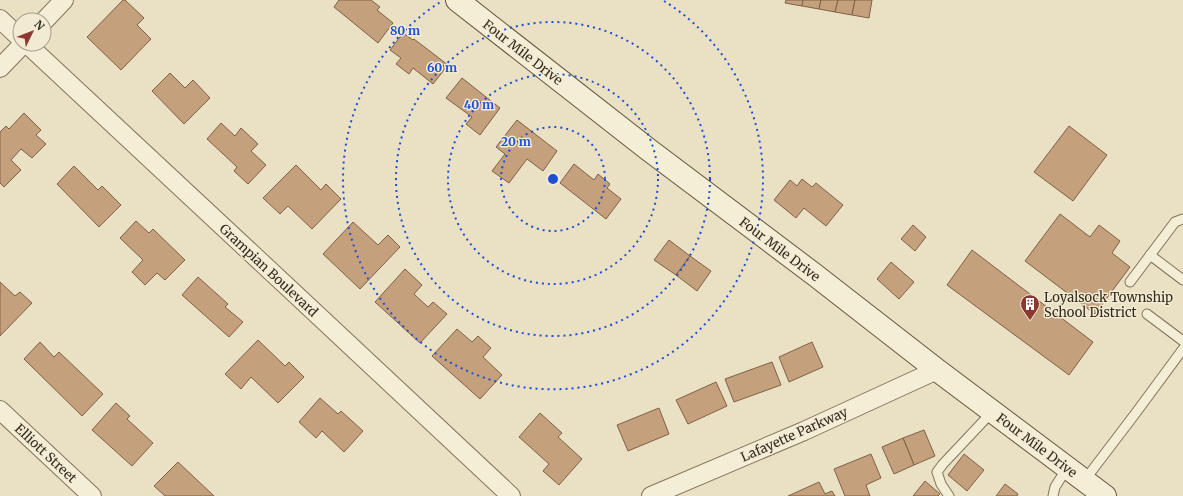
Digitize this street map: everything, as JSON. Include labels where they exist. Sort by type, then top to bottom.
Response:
[{"type":"street","points":[[52,13],[64,0]]},
{"type":"street","name":"Four Mile Drive","points":[[456,0],[643,146],[815,275],[992,412],[1105,496]]},
{"type":"street","points":[[0,19],[12,30]]},
{"type":"street","points":[[0,68],[15,52]]},
{"type":"street","name":"Grampian Boulevard","points":[[36,52],[511,496]]},
{"type":"street","name":"Lafayette Parkway","points":[[651,496],[804,431],[937,370]]},
{"type":"street","name":"Elliott Street","points":[[0,410],[92,496]]},
{"type":"lane","points":[[1130,282],[1175,222],[1183,219]]},
{"type":"lane","points":[[1150,255],[1183,280]]},
{"type":"lane","points":[[1147,314],[1183,341]]},
{"type":"lane","points":[[1053,496],[1055,488],[1076,474],[1135,414],[1183,349]]},
{"type":"lane","points":[[949,496],[941,484],[937,472],[992,412]]},
{"type":"building","points":[[123,0],[125,0],[144,18],[137,25],[151,39],[121,70],[87,37]]},
{"type":"building","points":[[339,0],[371,0],[380,7],[377,10],[393,23],[378,43],[334,7]]},
{"type":"building","points":[[786,0],[803,0],[802,6],[785,3]]},
{"type":"building","points":[[803,0],[821,0],[819,9],[802,6]]},
{"type":"building","points":[[821,0],[838,0],[835,12],[819,9]]},
{"type":"building","points":[[838,0],[855,0],[852,15],[835,12]]},
{"type":"building","points":[[855,0],[872,0],[869,18],[852,15]]},
{"type":"building","points":[[403,33],[413,40],[414,39],[448,65],[433,84],[413,68],[409,74],[396,64],[401,58],[390,50]]},
{"type":"building","points":[[170,73],[185,88],[193,80],[210,98],[184,124],[152,91]]},
{"type":"building","points":[[462,78],[500,108],[480,135],[466,124],[472,117],[446,98]]},
{"type":"building","points":[[24,113],[41,130],[36,135],[46,144],[32,158],[21,149],[11,160],[21,170],[4,187],[0,183],[0,132],[6,126],[9,129]]},
{"type":"building","points":[[517,120],[557,151],[543,171],[527,159],[509,183],[492,171],[505,154],[496,147]]},
{"type":"building","points":[[221,123],[235,136],[241,128],[258,144],[251,151],[266,165],[248,184],[234,171],[237,167],[207,139]]},
{"type":"building","points":[[1069,126],[1107,155],[1073,201],[1034,172]]},
{"type":"building","points":[[574,164],[594,180],[598,174],[610,184],[607,188],[621,199],[606,219],[560,183]]},
{"type":"building","points":[[296,165],[321,190],[326,184],[341,199],[312,229],[288,206],[280,214],[263,198]]},
{"type":"building","points":[[74,166],[98,190],[102,186],[121,205],[99,227],[57,184]]},
{"type":"building","points":[[802,179],[812,187],[816,183],[843,205],[826,226],[804,208],[796,218],[774,200],[790,180],[797,186]]},
{"type":"building","points":[[1060,214],[1090,237],[1099,225],[1120,241],[1112,253],[1130,267],[1095,314],[1025,261]]},
{"type":"building","points":[[136,221],[149,233],[153,229],[185,260],[165,280],[157,273],[145,285],[132,272],[143,260],[120,238]]},
{"type":"building","points":[[353,222],[378,245],[388,235],[400,247],[360,289],[323,254]]},
{"type":"building","points":[[913,225],[926,237],[915,251],[901,239]]},
{"type":"building","points":[[669,240],[690,256],[676,275],[654,260]]},
{"type":"building","name":"Loyalsock Township School District","points":[[972,250],[1093,342],[1069,375],[947,285]]},
{"type":"building","points":[[690,256],[711,271],[697,291],[676,275]]},
{"type":"building","points":[[891,262],[914,282],[899,299],[877,279]]},
{"type":"building","points":[[405,269],[422,285],[414,294],[428,307],[433,302],[447,314],[420,343],[375,302]]},
{"type":"building","points":[[198,277],[228,304],[225,307],[243,322],[229,337],[182,295]]},
{"type":"building","points":[[0,282],[15,296],[20,292],[32,303],[0,336]]},
{"type":"building","points":[[457,329],[472,342],[478,336],[491,348],[483,357],[502,375],[480,399],[432,356]]},
{"type":"building","points":[[258,340],[285,366],[289,362],[304,377],[278,403],[251,377],[241,389],[225,374]]},
{"type":"building","points":[[40,342],[54,357],[59,352],[103,394],[82,416],[24,359]]},
{"type":"building","points":[[812,342],[823,367],[789,382],[779,357]]},
{"type":"building","points":[[772,362],[781,385],[734,402],[725,379]]},
{"type":"building","points":[[716,382],[727,406],[688,424],[676,400]]},
{"type":"building","points":[[320,398],[338,414],[341,411],[363,431],[344,452],[322,431],[316,438],[299,422]]},
{"type":"building","points":[[116,403],[130,416],[127,419],[153,443],[132,466],[92,430]]},
{"type":"building","points":[[659,408],[669,434],[628,451],[617,425]]},
{"type":"building","points":[[540,413],[562,433],[558,437],[582,459],[559,485],[543,471],[549,464],[519,437]]},
{"type":"building","points":[[924,430],[935,456],[914,465],[903,438]]},
{"type":"building","points":[[903,438],[914,465],[894,474],[882,447]]},
{"type":"building","points":[[871,454],[881,478],[866,485],[870,496],[845,496],[834,469]]},
{"type":"building","points":[[964,454],[984,470],[967,491],[948,475]]},
{"type":"building","points":[[178,462],[214,496],[165,496],[154,486]]},
{"type":"building","points":[[925,481],[940,494],[938,496],[913,496]]},
{"type":"building","points":[[819,482],[825,494],[832,491],[835,496],[788,496]]},
{"type":"building","points":[[1005,484],[1018,494],[1017,496],[996,496]]},
{"type":"place","name":"Loyalsock Township School District","points":[[1030,321]]}]
